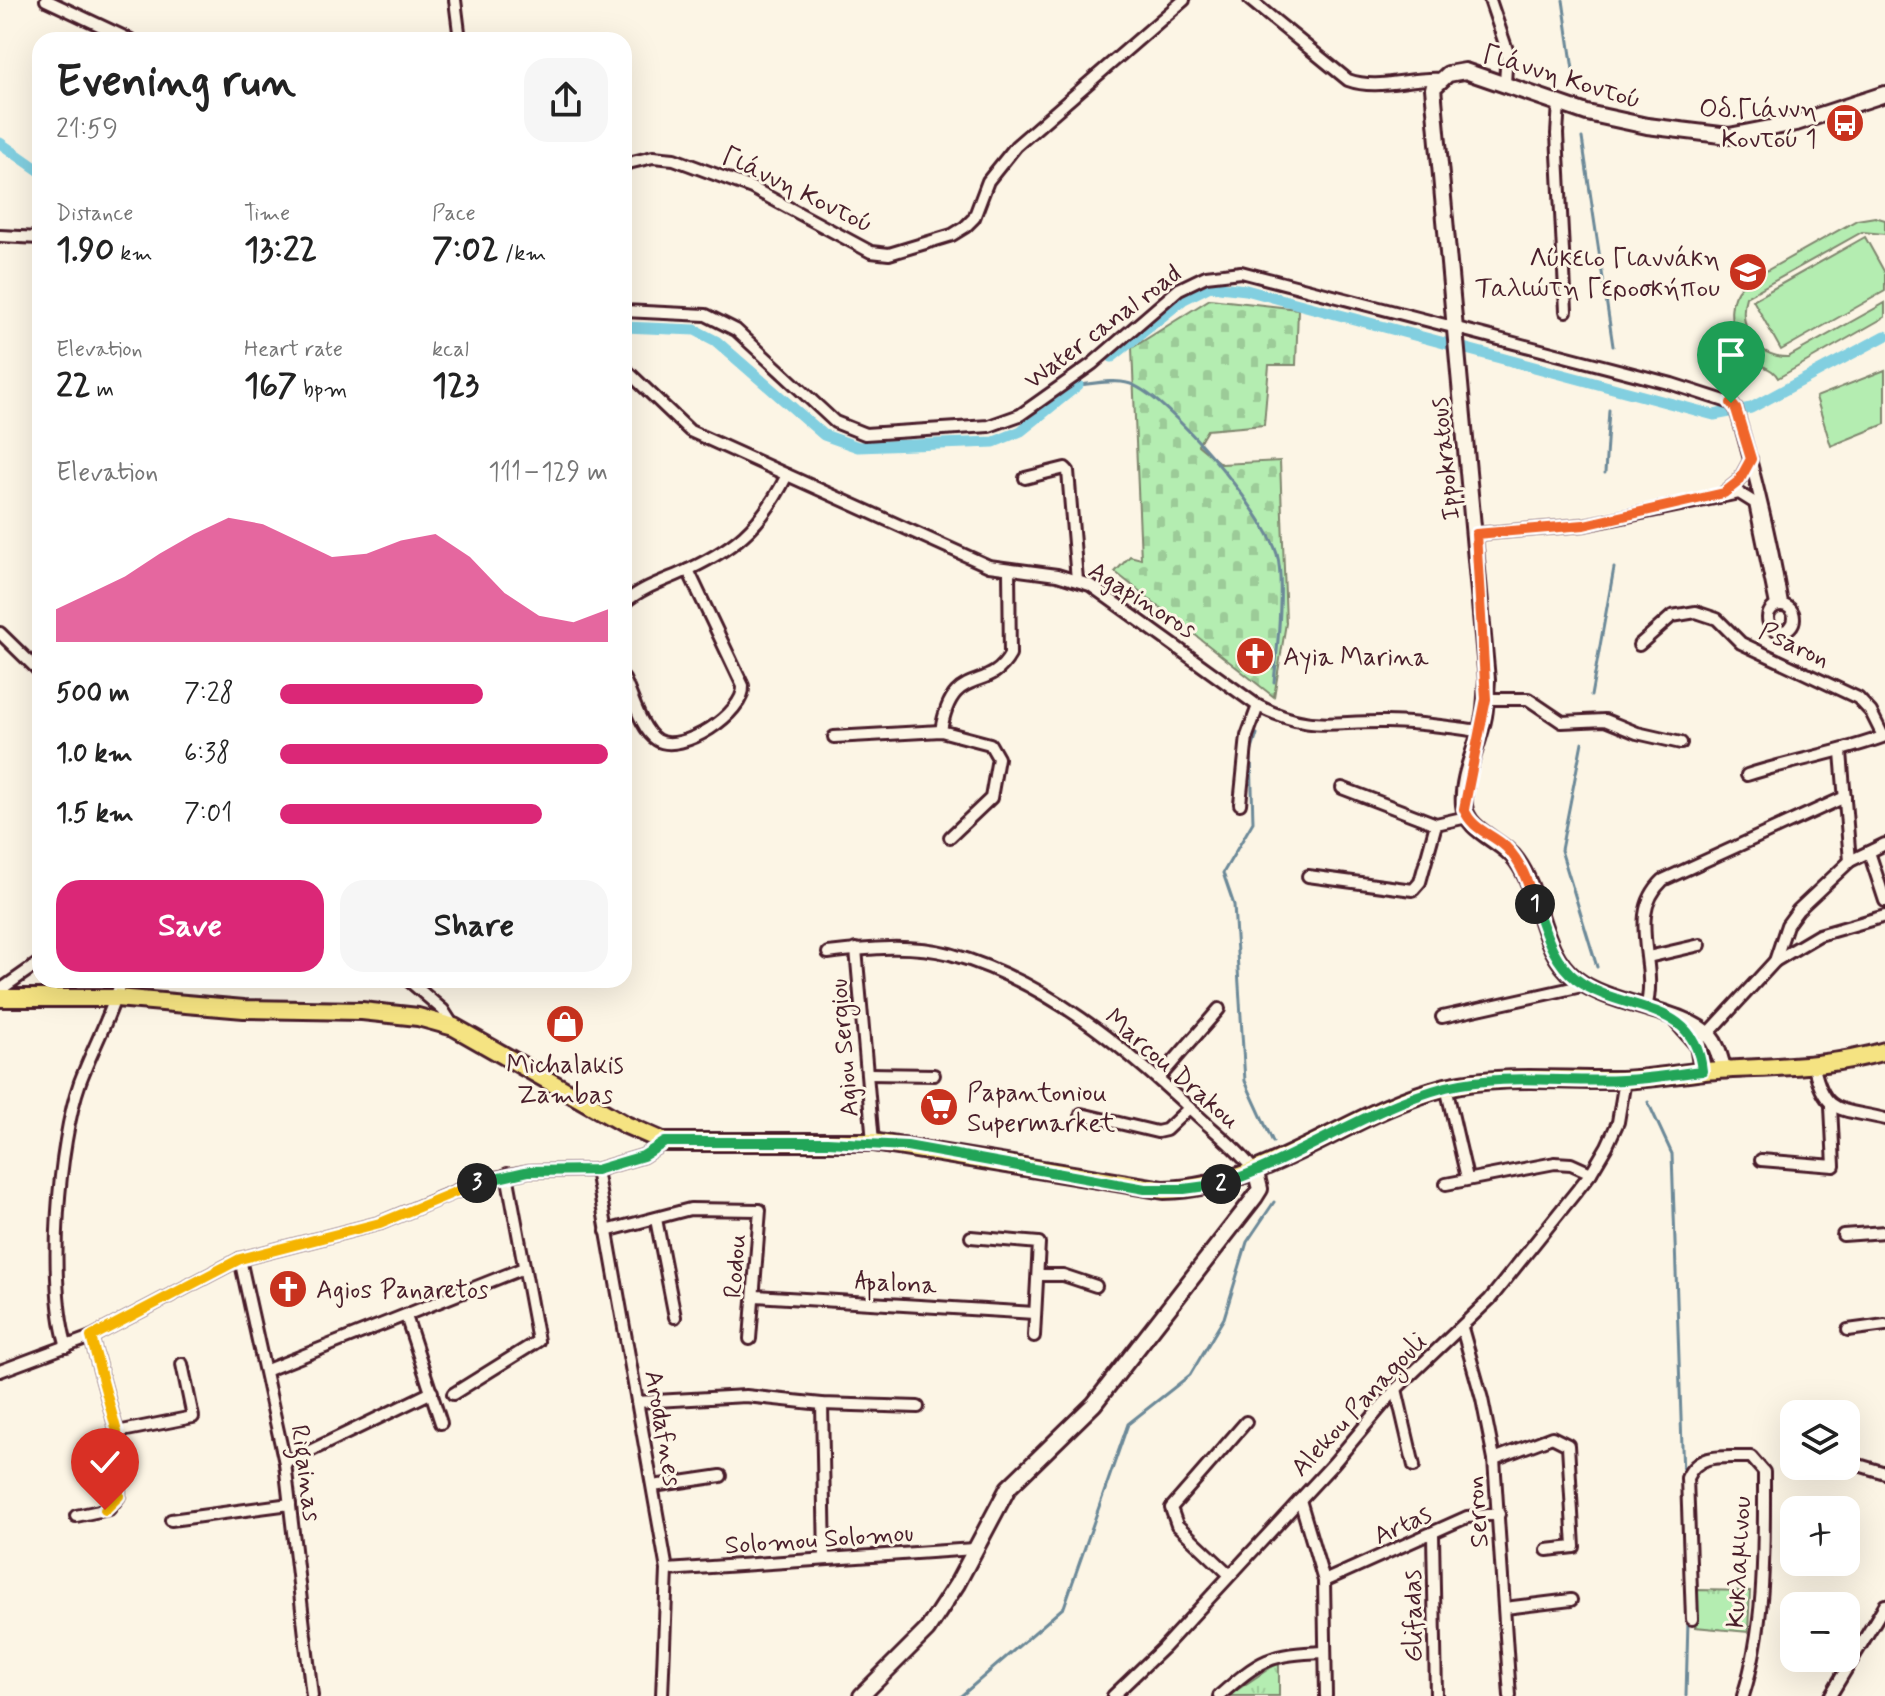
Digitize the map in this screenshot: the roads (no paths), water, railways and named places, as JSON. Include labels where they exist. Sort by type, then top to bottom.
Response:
[{"type":"main road","points":[[0,998],[116,998],[244,1009],[362,1011],[418,1017],[454,1027],[626,1125],[665,1142],[873,1142],[1145,1189],[1202,1188],[1256,1173],[1375,1116],[1446,1087],[1476,1082],[1625,1080],[1702,1071],[1814,1067],[1885,1051]]},
{"type":"street","points":[[46,0],[114,32]]},
{"type":"street","points":[[455,0],[459,32]]},
{"type":"street","name":"Γιάννη Κοντού","points":[[632,162],[653,157],[674,159],[752,188],[871,252],[889,254],[952,235],[965,227],[974,218],[988,181],[1016,146],[1184,0]]},
{"type":"street","name":"Γιάννη Κοντού","points":[[1250,0],[1348,80],[1366,85],[1416,78],[1440,79],[1465,71],[1559,103],[1647,126],[1729,136],[1796,123],[1885,94]]},
{"type":"street","points":[[1490,0],[1507,50],[1505,84]]},
{"type":"street","name":"Ippokratous","points":[[1440,79],[1433,88],[1433,102],[1476,534],[1486,699],[1464,800],[1467,817]]},
{"type":"street","points":[[1559,103],[1557,134],[1566,311]]},
{"type":"street","points":[[0,236],[32,238]]},
{"type":"street","name":"Water canal road","points":[[632,311],[706,315],[726,325],[835,422],[865,434],[989,426],[1020,415],[1092,364],[1179,289],[1206,276],[1241,272],[1455,334],[1672,384],[1732,404],[1751,459]]},
{"type":"street","name":"Agapinoros","points":[[632,376],[690,431],[989,566],[1077,580],[1121,606],[1258,706],[1286,720],[1313,726],[1415,722],[1480,731]]},
{"type":"street","points":[[1724,493],[1739,481],[1751,459]]},
{"type":"street","points":[[1476,534],[1584,525],[1724,493],[1739,493],[1755,503],[1779,605],[1770,534],[1751,459]]},
{"type":"street","points":[[1025,478],[1065,468],[1068,471],[1077,580]]},
{"type":"street","points":[[632,597],[688,570],[750,533],[774,502],[787,475]]},
{"type":"street","points":[[632,696],[650,733],[666,744],[683,742],[732,713],[742,701],[743,686],[688,570]]},
{"type":"street","points":[[941,731],[945,703],[951,695],[997,670],[1010,655],[1009,571]]},
{"type":"street","name":"Psaron","points":[[1639,645],[1672,616],[1696,612],[1717,619],[1741,643],[1858,698],[1871,712],[1884,736]]},
{"type":"street","points":[[0,633],[32,664]]},
{"type":"street","points":[[1486,699],[1528,699],[1562,722],[1605,720],[1637,733],[1681,743]]},
{"type":"street","points":[[1240,804],[1247,736],[1258,706]]},
{"type":"street","points":[[834,737],[941,731],[984,740],[998,758],[991,798],[950,837]]},
{"type":"street","points":[[1747,775],[1785,763],[1841,752],[1884,736]]},
{"type":"street","points":[[1841,752],[1850,861]]},
{"type":"street","points":[[1342,788],[1436,824],[1467,817],[1516,859],[1556,956],[1586,985],[1708,1034],[1724,1070]]},
{"type":"street","points":[[1646,1008],[1652,987],[1645,907],[1663,880],[1845,797]]},
{"type":"street","points":[[1308,876],[1413,890],[1420,882],[1436,824]]},
{"type":"street","points":[[1775,961],[1787,925],[1798,910],[1850,861],[1885,844]]},
{"type":"street","points":[[1869,852],[1885,901]]},
{"type":"street","points":[[1708,1034],[1775,961],[1819,935],[1885,916]]},
{"type":"street","points":[[1648,957],[1700,945]]},
{"type":"street","name":"Marcou Drakou","points":[[828,953],[914,947],[975,962],[1080,1016],[1159,1078],[1256,1173]]},
{"type":"street","name":"Agiou Sergiou","points":[[856,949],[873,1142]]},
{"type":"street","points":[[0,990],[32,968]]},
{"type":"street","points":[[1442,1017],[1586,985]]},
{"type":"street","points":[[67,1347],[60,1324],[55,1283],[66,1144],[81,1082],[119,988]]},
{"type":"street","points":[[417,988],[443,1010],[454,1027]]},
{"type":"street","points":[[1159,1078],[1219,1009]]},
{"type":"street","points":[[1673,1018],[1698,1045],[1702,1071]]},
{"type":"street","points":[[1814,1067],[1820,1094],[1831,1106],[1885,1119]]},
{"type":"street","points":[[869,1074],[934,1075]]},
{"type":"street","name":"Alekou Panagouli","points":[[1113,1696],[1300,1500],[1396,1389],[1462,1328],[1507,1280],[1591,1173],[1614,1133],[1625,1080]]},
{"type":"street","points":[[1446,1087],[1467,1178]]},
{"type":"street","points":[[1761,1160],[1834,1166],[1831,1106]]},
{"type":"street","points":[[1081,1114],[1157,1132],[1166,1130],[1189,1108]]},
{"type":"street","points":[[0,1371],[91,1337],[240,1259],[380,1223],[481,1181],[507,1174],[596,1170],[643,1156],[665,1142]]},
{"type":"street","points":[[1446,1184],[1555,1163],[1571,1164],[1591,1173]]},
{"type":"street","name":"Arodafnes","points":[[596,1170],[667,1570],[662,1696]]},
{"type":"street","points":[[861,1696],[927,1630],[1008,1488],[1094,1404],[1255,1197],[1260,1189],[1256,1173]]},
{"type":"street","points":[[453,1394],[538,1341],[529,1306],[507,1174]]},
{"type":"street","name":"Rodou","points":[[606,1231],[690,1209],[760,1210],[750,1339]]},
{"type":"street","points":[[656,1219],[675,1317]]},
{"type":"street","points":[[1843,1235],[1885,1232]]},
{"type":"street","points":[[971,1237],[1039,1243],[1034,1336]]},
{"type":"street","name":"Rigainas","points":[[240,1259],[267,1370],[285,1463],[312,1696]]},
{"type":"street","points":[[267,1370],[524,1268]]},
{"type":"street","points":[[1038,1275],[1063,1275],[1096,1286]]},
{"type":"street","name":"Apalona","points":[[755,1296],[1034,1313]]},
{"type":"street","points":[[406,1316],[441,1423]]},
{"type":"street","points":[[1848,1330],[1885,1325]]},
{"type":"street","name":"Serron","points":[[1462,1328],[1482,1399],[1494,1459],[1510,1696]]},
{"type":"street","points":[[76,1516],[105,1510],[117,1502],[120,1482],[117,1432],[91,1337]]},
{"type":"street","points":[[117,1432],[193,1417],[182,1364]]},
{"type":"street","points":[[1396,1389],[1414,1466]]},
{"type":"street","points":[[285,1463],[432,1392]]},
{"type":"street","points":[[637,1402],[746,1396],[822,1404],[918,1407]]},
{"type":"street","points":[[822,1404],[825,1559]]},
{"type":"street","points":[[1230,1575],[1177,1525],[1171,1508],[1246,1422]]},
{"type":"street","points":[[1494,1459],[1552,1437],[1568,1445],[1574,1547],[1547,1550]]},
{"type":"street","name":"Κυκλαμινου","points":[[1692,1619],[1687,1478],[1693,1465],[1704,1458],[1751,1457],[1764,1472],[1764,1555],[1757,1632],[1743,1696]]},
{"type":"street","points":[[1860,1465],[1885,1473]]},
{"type":"street","points":[[653,1486],[721,1476]]},
{"type":"street","points":[[1300,1500],[1324,1581],[1326,1696]]},
{"type":"street","points":[[171,1520],[290,1504]]},
{"type":"street","name":"Artas","points":[[1324,1581],[1433,1535],[1467,1517],[1499,1514]]},
{"type":"street","name":"Glifadas","points":[[1433,1535],[1436,1696]]},
{"type":"street","name":"Solomou Solomou","points":[[667,1570],[974,1549]]},
{"type":"street","points":[[1505,1608],[1571,1600]]},
{"type":"street","points":[[1830,1696],[1885,1605]]},
{"type":"street","points":[[1219,1696],[1255,1664],[1282,1654],[1325,1652]]},
{"type":"waterway","points":[[1563,0],[1573,70]]},
{"type":"waterway","points":[[1582,138],[1613,346]]},
{"type":"waterway","points":[[0,143],[32,165]]},
{"type":"waterway","points":[[1112,357],[1184,299],[1210,286],[1246,290],[1714,415],[1751,408],[1885,336]]},
{"type":"waterway","points":[[632,327],[695,330],[716,341],[824,435],[858,447],[994,442],[1021,431],[1078,385]]},
{"type":"waterway","points":[[1078,385],[1121,382],[1144,391],[1189,431],[1254,512],[1269,536],[1279,566],[1280,617],[1274,682]]},
{"type":"waterway","points":[[1605,473],[1609,410]]},
{"type":"waterway","points":[[1591,696],[1614,568]]},
{"type":"waterway","points":[[1257,734],[1251,753],[1253,822],[1223,873],[1234,905],[1245,1081],[1273,1142]]},
{"type":"waterway","points":[[1582,742],[1561,850],[1597,967]]},
{"type":"waterway","points":[[1648,1102],[1672,1154],[1683,1476]]},
{"type":"waterway","points":[[961,1696],[1064,1607],[1128,1424],[1190,1375],[1224,1318],[1247,1242],[1274,1202]]},
{"type":"waterway","points":[[1686,1696],[1688,1620]]},
{"type":"place","name":"Οδ.Γιάννη Κοντού 1","points":[[1845,123]]},
{"type":"place","name":"Λύκειο Γιαννάκη Ταλιώτη Γεροσκήπου","points":[[1748,272]]},
{"type":"place","name":"Ayia Marina","points":[[1255,656]]},
{"type":"place","name":"Michalakis Zambas","points":[[565,1024]]},
{"type":"place","name":"Papantoniou Supermarket","points":[[939,1107]]},
{"type":"place","name":"Agios Panaretos","points":[[288,1289]]}]
